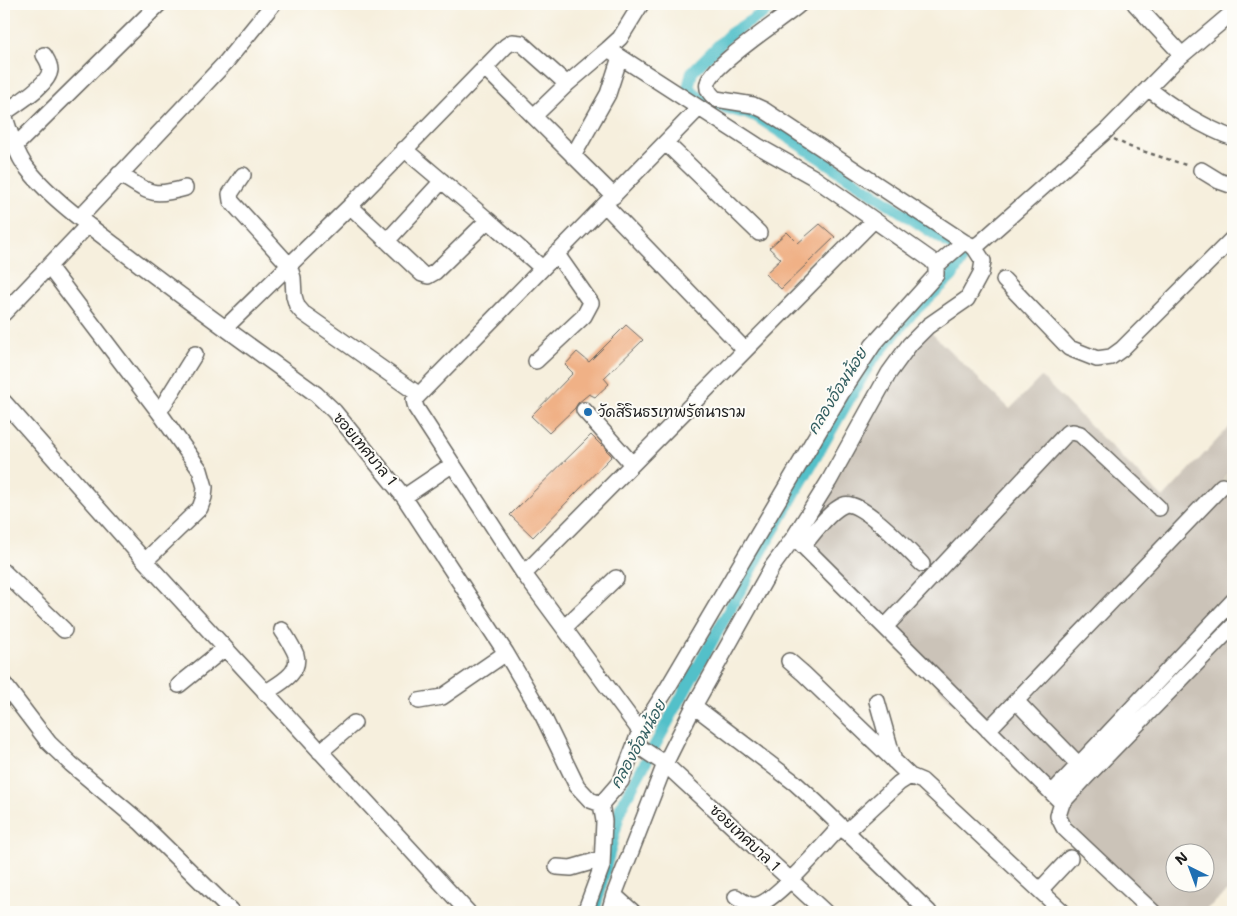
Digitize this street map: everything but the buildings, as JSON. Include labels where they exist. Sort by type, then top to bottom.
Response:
[{"type":"street","points":[[15,146],[159,4]]},
{"type":"street","points":[[4,313],[49,267],[119,174],[226,62],[273,4]]},
{"type":"street","points":[[574,156],[608,94],[614,53],[620,38],[641,4]]},
{"type":"street","points":[[798,541],[889,373],[910,344],[928,326],[967,298],[981,272],[972,250],[764,110],[753,105],[716,99],[712,95],[708,89],[710,77],[734,54],[800,4]]},
{"type":"street","points":[[1135,4],[1182,55]]},
{"type":"street","points":[[614,53],[758,146],[813,177],[931,260],[940,263],[972,250],[1106,131],[1153,92],[1182,55],[1233,12]]},
{"type":"street","points":[[226,327],[350,206],[506,46],[516,42],[525,45],[567,84]]},
{"type":"street","points":[[534,116],[567,84],[614,53]]},
{"type":"street","points":[[4,114],[46,81],[50,68],[44,55]]},
{"type":"street","points":[[484,67],[574,156],[609,200],[745,350]]},
{"type":"street","points":[[1153,92],[1221,133],[1233,138]]},
{"type":"street","points":[[640,742],[564,628],[524,574],[416,408],[414,400],[699,108]]},
{"type":"street","name":"ซอยเทศบาล 1","points":[[4,114],[15,146],[23,162],[32,174],[84,221],[160,281],[316,394],[334,412],[404,497],[506,653],[543,716],[577,786],[590,800],[601,804]]},
{"type":"street","points":[[666,143],[759,233]]},
{"type":"street","points":[[404,149],[542,268]]},
{"type":"street","points":[[1201,170],[1219,182],[1233,186]]},
{"type":"street","points":[[119,174],[147,191],[156,194],[185,188]]},
{"type":"street","points":[[243,175],[230,194],[231,201],[289,265],[297,306],[303,313],[418,394]]},
{"type":"street","points":[[387,240],[442,182]]},
{"type":"street","points":[[350,206],[422,274],[428,276],[436,272],[488,220]]},
{"type":"street","points":[[524,574],[874,220]]},
{"type":"street","points":[[1004,280],[1069,348],[1097,359],[1111,357],[1122,349],[1233,238]]},
{"type":"street","points":[[536,361],[584,316],[591,303],[556,254]]},
{"type":"street","points":[[585,912],[602,866],[604,821],[601,804],[621,781],[667,689],[842,392],[873,345],[907,306],[931,283],[940,263]]},
{"type":"street","points":[[49,267],[159,412],[200,470],[205,487],[200,508],[145,561]]},
{"type":"street","points":[[159,412],[195,354]]},
{"type":"street","points":[[4,402],[145,561],[468,912]]},
{"type":"street","points":[[584,410],[632,464]]},
{"type":"street","points":[[885,627],[1067,433],[1080,434],[1159,508]]},
{"type":"street","points":[[404,497],[453,464]]},
{"type":"street","points":[[988,730],[1222,486]]},
{"type":"street","points":[[609,912],[662,762],[772,567],[798,541],[845,504],[853,504],[868,513],[922,564]]},
{"type":"street","points":[[798,541],[1057,798]]},
{"type":"street","points":[[4,572],[64,630]]},
{"type":"street","points":[[564,628],[616,578]]},
{"type":"street","points":[[1153,912],[1064,828],[1058,816],[1057,798],[1078,765],[1233,601]]},
{"type":"street","points":[[1057,798],[1233,626]]},
{"type":"street","points":[[266,693],[292,674],[296,667],[296,656],[282,630]]},
{"type":"street","points":[[179,686],[225,648]]},
{"type":"street","points":[[419,701],[442,697],[506,653]]},
{"type":"street","points":[[789,661],[910,776],[922,781],[1063,912]]},
{"type":"street","points":[[4,684],[49,743],[140,822],[232,912]]},
{"type":"street","points":[[877,701],[894,761]]},
{"type":"street","points":[[1016,701],[1078,765]]},
{"type":"street","points":[[694,706],[818,802],[929,912]]},
{"type":"street","points":[[320,752],[354,723]]},
{"type":"street","name":"ซอยเทศบาล 1","points":[[640,742],[825,912]]},
{"type":"street","points":[[736,897],[747,905],[757,905],[768,900],[844,829],[910,776]]},
{"type":"street","points":[[1040,890],[1070,858]]},
{"type":"street","points":[[557,867],[571,868],[602,859]]},
{"type":"street","points":[[614,895],[633,912]]},
{"type":"path","points":[[1114,138],[1130,148],[1201,170]]},
{"type":"shaded area","points":[[923,325],[1010,409],[1041,377],[1163,498],[1233,423],[1233,887],[1203,912],[1151,912],[1052,804],[798,543]]},
{"type":"waterway","name":"คลองอ้อมน้อย","points":[[594,912],[621,807],[766,543],[870,363],[913,312],[952,276],[965,254],[756,116],[707,103],[688,88],[692,72],[730,34],[777,4]]},
{"type":"tunnel","points":[[1222,486],[1233,474]]},
{"type":"place","name":"วัดสิรินธรเทพรัตนาราม","points":[[588,412]]}]
